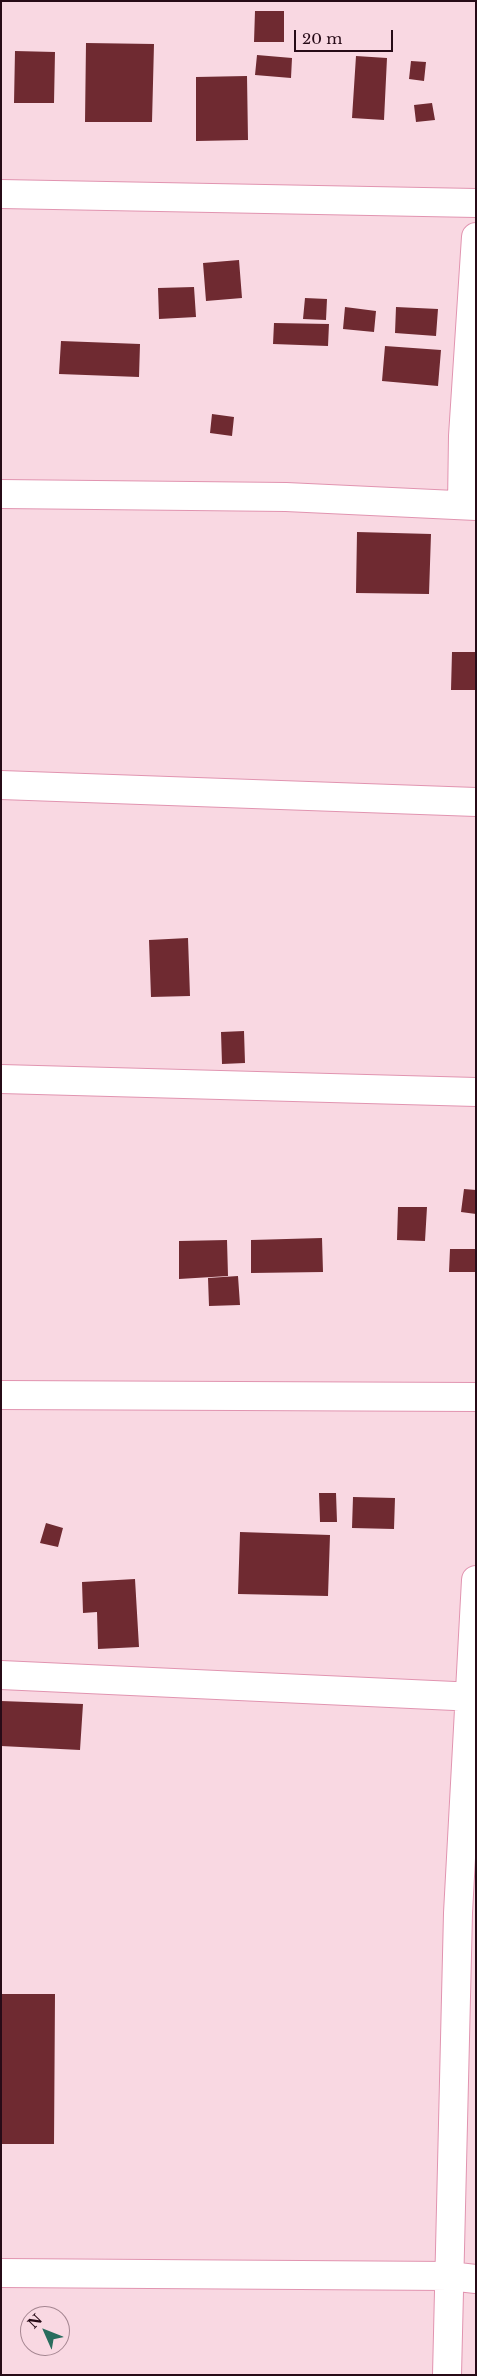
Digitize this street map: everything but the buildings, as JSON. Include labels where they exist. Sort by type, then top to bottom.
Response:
[{"type":"street","points":[[1,194],[476,203]]},
{"type":"street","points":[[1,494],[286,497],[469,506],[463,436],[476,237]]},
{"type":"street","points":[[1,785],[476,802]]},
{"type":"street","points":[[1,1079],[476,1092]]},
{"type":"street","points":[[1,1395],[476,1397]]},
{"type":"street","points":[[447,2375],[449,2276],[466,2006],[458,1913],[473,1697],[476,1580]]},
{"type":"street","points":[[1,1675],[473,1697]]},
{"type":"street","points":[[1,2273],[449,2276],[476,2279]]}]
